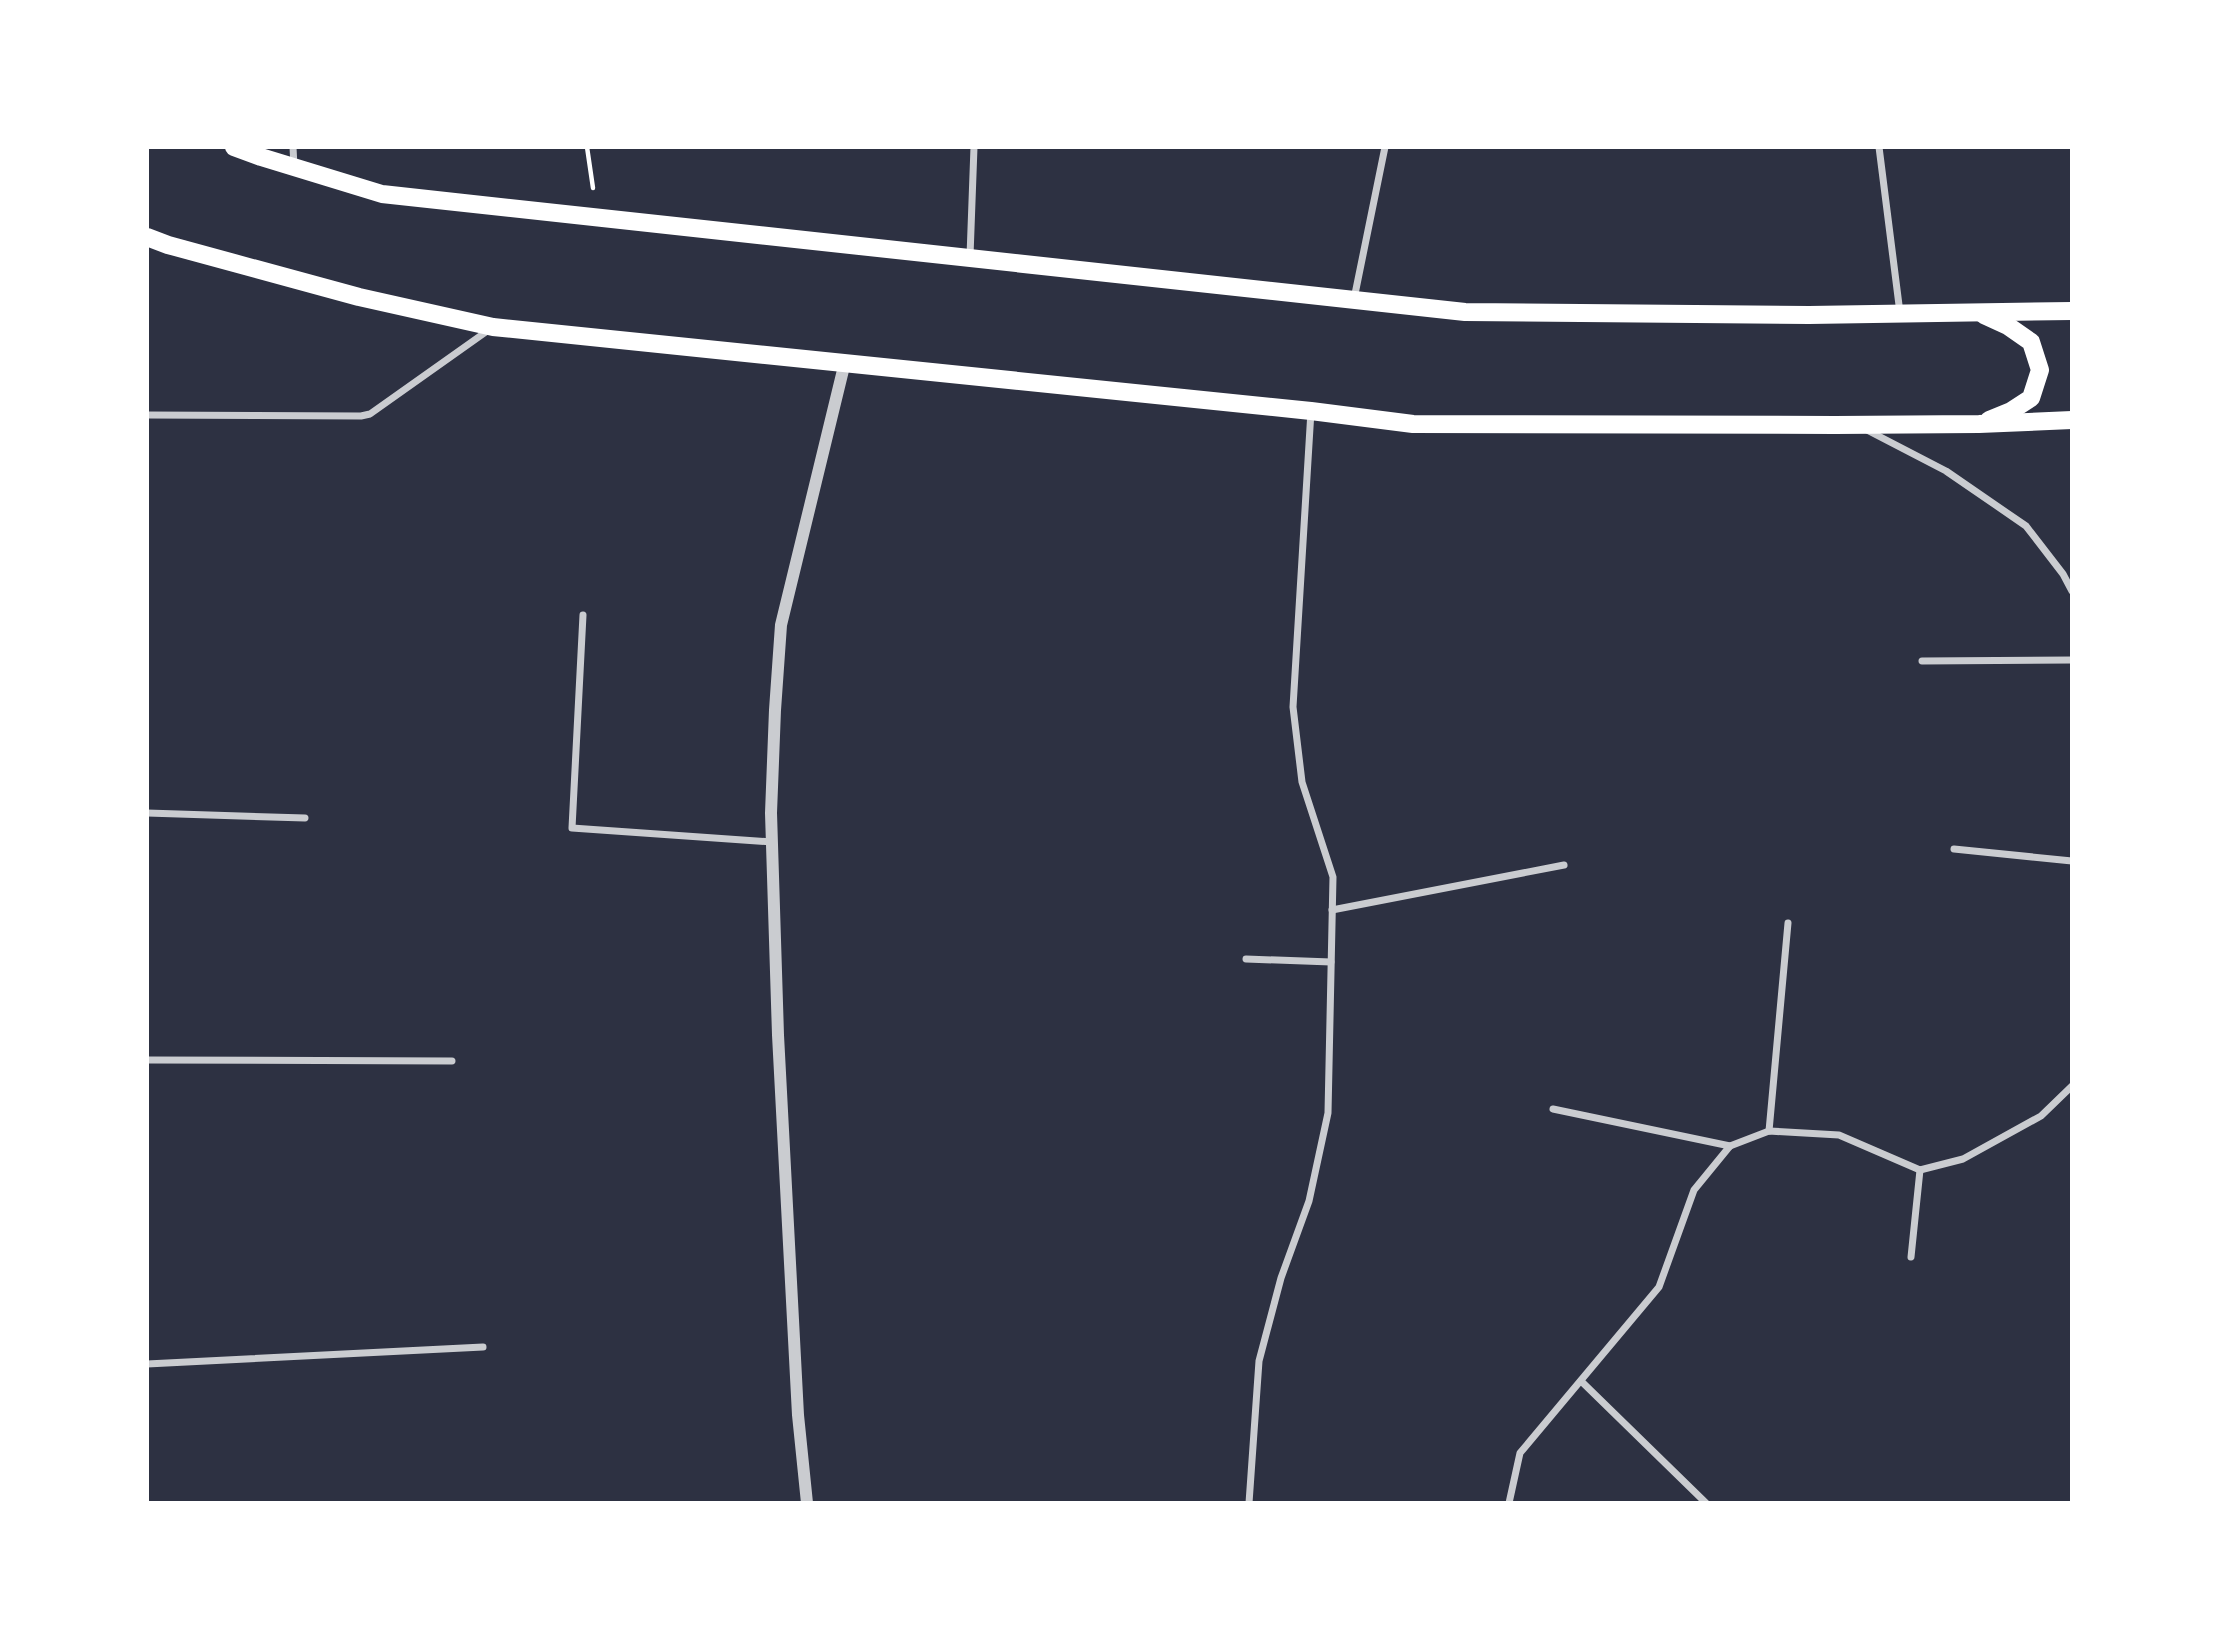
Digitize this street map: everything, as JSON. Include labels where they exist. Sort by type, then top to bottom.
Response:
[{"type":"main road","points":[[234,147],[382,194],[1465,312],[1900,314],[2072,311]]},
{"type":"main road","points":[[147,237],[359,297],[493,327],[1311,411],[1413,424],[1979,424],[2072,420]]},
{"type":"main road","points":[[1978,312],[2008,326],[2031,342],[2040,370],[2031,398],[2011,411],[1979,424]]},
{"type":"street","points":[[293,147],[295,168]]},
{"type":"street","points":[[970,257],[974,147]]},
{"type":"street","points":[[1353,299],[1385,147]]},
{"type":"street","points":[[1879,147],[1900,314]]},
{"type":"street","points":[[147,415],[370,414],[493,327]]},
{"type":"street","points":[[807,1503],[798,1415],[782,1117],[772,842],[775,710],[781,625],[845,362]]},
{"type":"street","points":[[1249,1503],[1259,1361],[1281,1278],[1309,1200],[1328,1113],[1333,877],[1301,782],[1293,707],[1311,411]]},
{"type":"street","points":[[1855,424],[1945,471],[2026,526],[2063,574],[2072,591]]},
{"type":"street","points":[[583,615],[572,828],[772,842]]},
{"type":"street","points":[[1922,661],[2072,660]]},
{"type":"street","points":[[147,813],[304,818]]},
{"type":"street","points":[[1954,849],[2072,861]]},
{"type":"street","points":[[1332,910],[1564,865]]},
{"type":"street","points":[[1769,1130],[1788,923]]},
{"type":"street","points":[[1246,959],[1331,962]]},
{"type":"street","points":[[147,1060],[452,1061]]},
{"type":"street","points":[[1509,1503],[1520,1453],[1658,1287],[1694,1190],[1730,1146],[1769,1130],[1839,1135],[1920,1170],[1963,1159],[2041,1116],[2072,1086]]},
{"type":"street","points":[[1553,1110],[1730,1146]]},
{"type":"street","points":[[1911,1257],[1920,1170]]},
{"type":"street","points":[[147,1364],[483,1347]]},
{"type":"street","points":[[1581,1381],[1706,1503]]},
{"type":"path","points":[[587,147],[597,217]]}]
